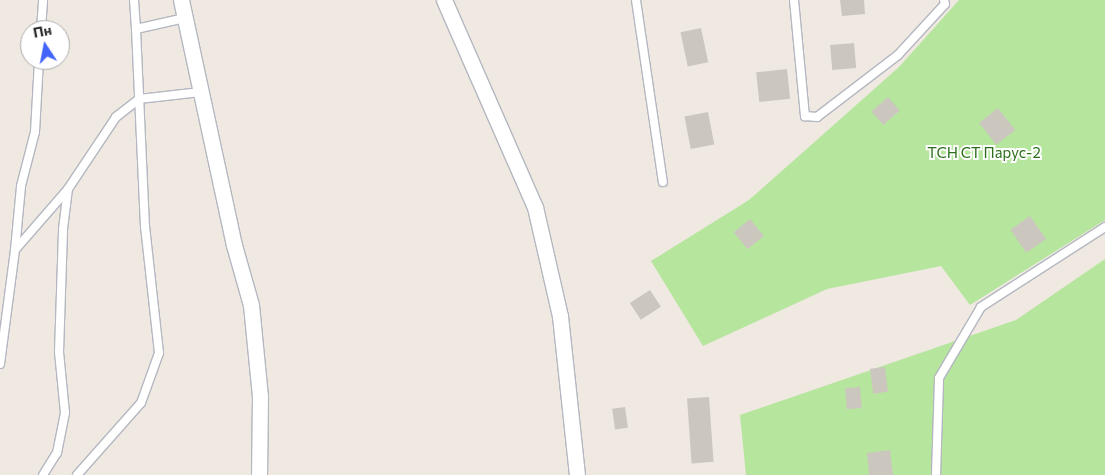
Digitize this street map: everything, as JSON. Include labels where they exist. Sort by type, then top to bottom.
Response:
[{"type":"street","points":[[181,0],[234,245],[251,305],[260,396],[259,475]]},
{"type":"street","points":[[444,0],[535,207],[560,316],[577,475]]},
{"type":"lane","points":[[42,20],[43,0]]},
{"type":"lane","points":[[77,475],[141,403],[159,354],[145,227],[134,0]]},
{"type":"lane","points":[[636,0],[663,182]]},
{"type":"lane","points":[[794,0],[805,116],[817,117],[898,55],[946,1]]},
{"type":"lane","points":[[136,29],[184,18]]},
{"type":"lane","points":[[0,364],[15,250],[21,186],[35,132],[38,70]]},
{"type":"lane","points":[[15,250],[68,189],[116,117],[139,99],[201,92]]},
{"type":"lane","points":[[43,475],[57,453],[65,413],[60,352],[63,229],[68,189]]},
{"type":"lane","points":[[936,475],[939,378],[981,307],[1105,227]]},
{"type":"green space","name":"ТСН СТ Парус-2","points":[[959,0],[1105,0],[1105,220],[970,305],[941,266],[827,289],[703,346],[651,261],[749,200],[899,67]]},
{"type":"green space","points":[[1105,259],[1105,475],[746,475],[740,415],[1016,320]]},
{"type":"building","points":[[840,0],[864,0],[865,14],[842,16]]},
{"type":"building","points":[[701,28],[708,62],[688,67],[680,32]]},
{"type":"building","points":[[854,43],[856,68],[832,70],[830,45]]},
{"type":"building","points":[[787,69],[790,99],[759,102],[756,72]]},
{"type":"building","points":[[888,97],[900,111],[883,125],[871,111]]},
{"type":"building","points":[[998,108],[1015,130],[996,145],[979,123]]},
{"type":"building","points":[[708,112],[714,144],[691,149],[684,117]]},
{"type":"building","points":[[1030,216],[1046,239],[1026,253],[1010,230]]},
{"type":"building","points":[[750,219],[764,236],[748,249],[734,232]]},
{"type":"building","points":[[650,290],[661,307],[641,320],[630,303]]},
{"type":"building","points":[[885,367],[888,392],[873,394],[870,369]]},
{"type":"building","points":[[860,387],[862,408],[847,409],[845,388]]},
{"type":"building","points":[[709,397],[714,462],[692,463],[687,399]]},
{"type":"building","points":[[625,407],[628,428],[615,430],[612,409]]},
{"type":"building","points":[[890,450],[893,475],[869,475],[867,453]]}]
